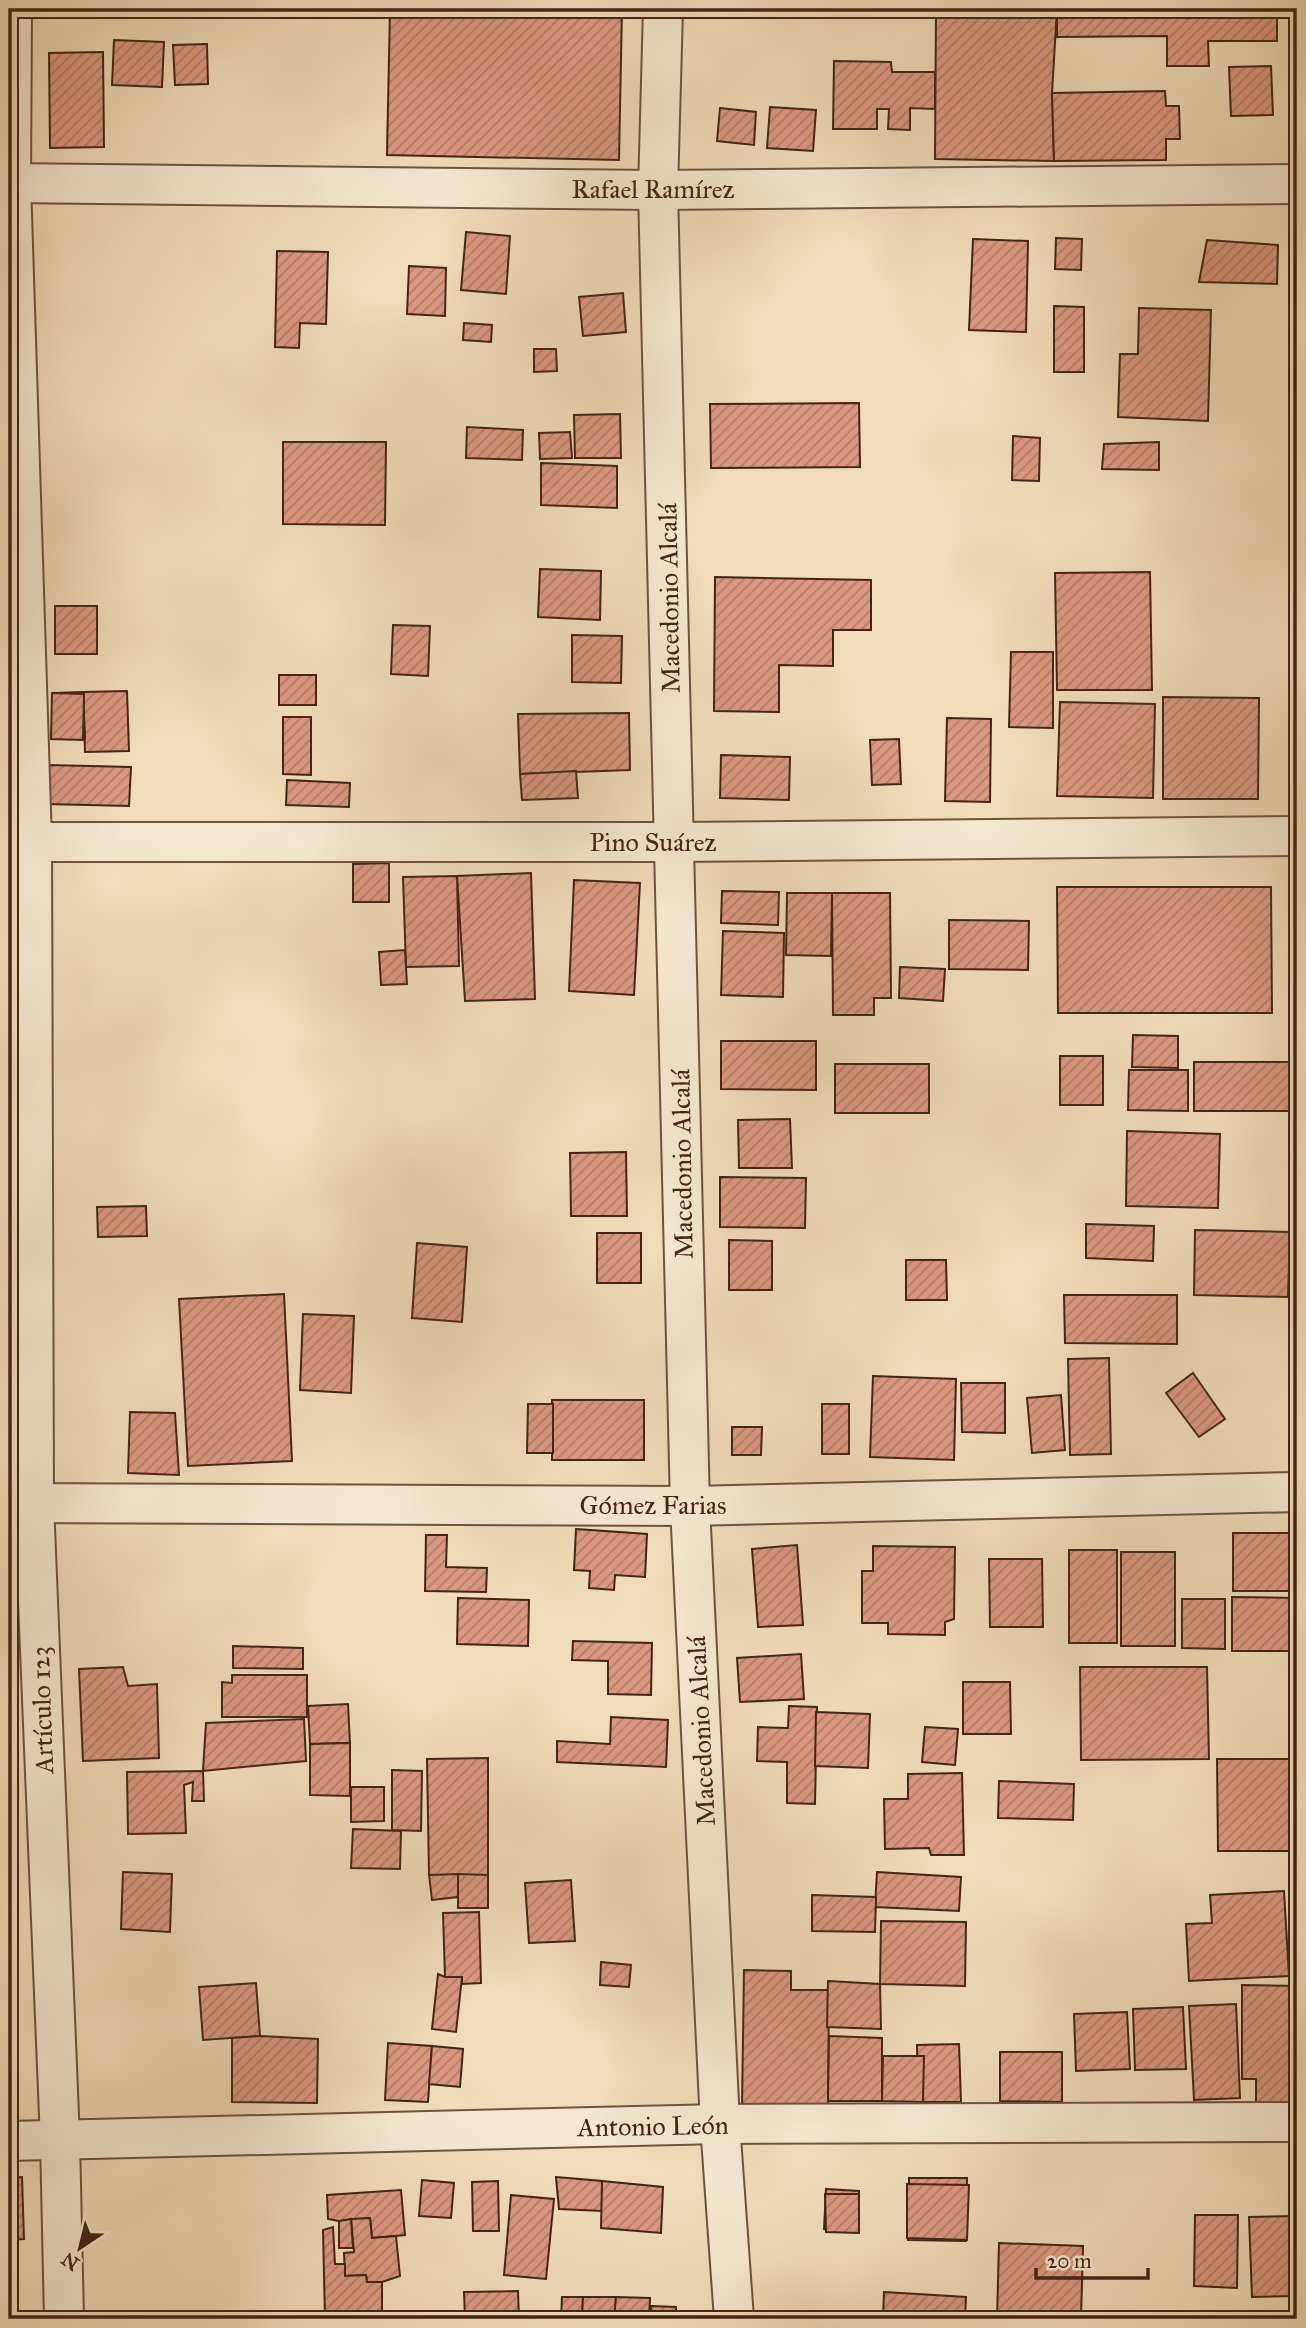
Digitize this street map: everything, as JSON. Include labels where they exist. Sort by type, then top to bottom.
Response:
[{"type":"street","name":"Artículo 123","points":[[12,9],[10,183],[20,842],[21,1503],[60,2140],[64,2319]]},
{"type":"street","name":"Macedonio Alcalá","points":[[663,9],[658,190],[690,1506],[720,2124],[734,2319]]},
{"type":"street","name":"Rafael Ramírez","points":[[10,183],[658,190],[1297,184]]},
{"type":"street","name":"Pino Suárez","points":[[20,842],[675,842],[1297,836]]},
{"type":"street","name":"Gómez Farias","points":[[21,1503],[690,1506],[1297,1492]]},
{"type":"street","name":"Antonio León","points":[[9,2141],[720,2124],[1297,2122]]},
{"type":"building","points":[[390,9],[622,9],[619,160],[387,155]]},
{"type":"building","points":[[936,9],[1057,9],[1052,93],[1054,161],[935,159]]},
{"type":"building","points":[[1057,9],[1277,9],[1277,41],[1208,41],[1209,66],[1167,66],[1167,36],[1057,37]]},
{"type":"building","points":[[114,40],[164,42],[162,87],[112,85]]},
{"type":"building","points":[[207,44],[208,84],[175,85],[173,45]]},
{"type":"building","points":[[103,52],[104,147],[50,148],[49,53]]},
{"type":"building","points":[[834,61],[891,62],[892,72],[935,72],[935,109],[910,108],[910,130],[888,129],[889,109],[877,109],[877,129],[833,129]]},
{"type":"building","points":[[1271,66],[1273,115],[1231,116],[1229,67]]},
{"type":"building","points":[[1165,91],[1166,106],[1179,106],[1180,139],[1166,139],[1166,160],[1054,161],[1052,93]]},
{"type":"building","points":[[770,107],[816,110],[813,151],[767,148]]},
{"type":"building","points":[[720,108],[756,112],[754,145],[717,141]]},
{"type":"building","points":[[466,232],[510,236],[506,294],[461,290]]},
{"type":"building","points":[[1056,238],[1082,239],[1081,270],[1055,269]]},
{"type":"building","points":[[973,239],[1028,241],[1026,332],[969,330]]},
{"type":"building","points":[[1207,240],[1278,245],[1277,284],[1199,282]]},
{"type":"building","points":[[277,251],[328,252],[326,324],[300,323],[299,348],[275,347]]},
{"type":"building","points":[[409,266],[446,268],[445,316],[407,314]]},
{"type":"building","points":[[623,293],[626,332],[583,336],[579,297]]},
{"type":"building","points":[[1054,306],[1084,307],[1084,372],[1054,372]]},
{"type":"building","points":[[1139,308],[1211,310],[1208,421],[1118,417],[1120,354],[1138,354]]},
{"type":"building","points":[[464,323],[492,325],[491,342],[463,340]]},
{"type":"building","points":[[534,349],[556,349],[557,371],[534,372]]},
{"type":"building","points":[[859,403],[860,467],[711,468],[710,404]]},
{"type":"building","points":[[620,414],[621,458],[575,458],[574,415]]},
{"type":"building","points":[[467,427],[523,430],[522,460],[466,458]]},
{"type":"building","points":[[570,432],[572,458],[540,459],[539,433]]},
{"type":"building","points":[[1013,436],[1040,438],[1039,481],[1012,480]]},
{"type":"building","points":[[283,442],[386,442],[385,525],[283,524]]},
{"type":"building","points":[[1159,442],[1159,470],[1102,469],[1104,444]]},
{"type":"building","points":[[541,463],[617,466],[617,508],[541,505]]},
{"type":"building","points":[[540,569],[601,571],[600,620],[538,617]]},
{"type":"building","points":[[1150,572],[1152,690],[1057,690],[1055,573]]},
{"type":"building","points":[[715,577],[871,580],[871,630],[833,630],[833,666],[779,665],[779,712],[714,711]]},
{"type":"building","points":[[55,606],[97,606],[97,654],[55,654]]},
{"type":"building","points":[[393,625],[430,626],[428,676],[391,674]]},
{"type":"building","points":[[572,635],[622,636],[621,683],[572,682]]},
{"type":"building","points":[[1011,652],[1053,652],[1053,728],[1009,727]]},
{"type":"building","points":[[279,675],[316,675],[316,705],[279,705]]},
{"type":"building","points":[[127,691],[129,751],[85,752],[83,692]]},
{"type":"building","points":[[83,692],[85,739],[56,739],[54,693]]},
{"type":"building","points":[[52,693],[84,694],[83,740],[51,739]]},
{"type":"building","points":[[1163,697],[1259,698],[1258,799],[1163,799]]},
{"type":"building","points":[[1060,702],[1155,704],[1153,798],[1057,796]]},
{"type":"building","points":[[629,713],[630,770],[520,774],[518,714]]},
{"type":"building","points":[[283,717],[311,717],[311,775],[283,774]]},
{"type":"building","points":[[947,718],[991,719],[990,802],[945,801]]},
{"type":"building","points":[[899,739],[901,784],[872,785],[870,740]]},
{"type":"building","points":[[721,755],[790,757],[789,800],[720,798]]},
{"type":"building","points":[[48,765],[131,767],[129,806],[47,804]]},
{"type":"building","points":[[576,771],[578,798],[522,800],[520,774]]},
{"type":"building","points":[[287,780],[350,783],[349,807],[286,805]]},
{"type":"building","points":[[389,863],[389,902],[353,902],[353,864]]},
{"type":"building","points":[[531,873],[535,999],[465,1001],[457,876]]},
{"type":"building","points":[[457,876],[459,966],[406,967],[403,877]]},
{"type":"building","points":[[574,880],[640,883],[634,995],[569,991]]},
{"type":"building","points":[[1057,887],[1271,887],[1272,1013],[1058,1013]]},
{"type":"building","points":[[722,891],[779,892],[778,925],[721,923]]},
{"type":"building","points":[[787,893],[832,893],[831,956],[786,955]]},
{"type":"building","points":[[832,893],[890,893],[891,998],[874,998],[874,1015],[833,1015]]},
{"type":"building","points":[[949,920],[1029,921],[1028,970],[949,969]]},
{"type":"building","points":[[723,931],[784,933],[783,997],[721,995]]},
{"type":"building","points":[[405,950],[407,984],[381,985],[379,952]]},
{"type":"building","points":[[900,967],[945,969],[943,1001],[899,998]]},
{"type":"building","points":[[1133,1035],[1178,1036],[1178,1068],[1132,1067]]},
{"type":"building","points":[[721,1041],[816,1041],[816,1090],[721,1089]]},
{"type":"building","points":[[1060,1056],[1103,1056],[1103,1105],[1060,1105]]},
{"type":"building","points":[[1194,1062],[1289,1062],[1289,1111],[1194,1111]]},
{"type":"building","points":[[835,1064],[929,1064],[929,1113],[835,1113]]},
{"type":"building","points":[[1129,1070],[1188,1070],[1188,1111],[1128,1110]]},
{"type":"building","points":[[790,1119],[792,1168],[739,1168],[738,1120]]},
{"type":"building","points":[[1127,1131],[1220,1134],[1218,1208],[1126,1206]]},
{"type":"building","points":[[626,1152],[627,1216],[571,1216],[570,1153]]},
{"type":"building","points":[[720,1177],[806,1178],[805,1228],[720,1227]]},
{"type":"building","points":[[146,1206],[147,1236],[98,1237],[97,1207]]},
{"type":"building","points":[[1086,1224],[1154,1226],[1153,1261],[1086,1258]]},
{"type":"building","points":[[1195,1230],[1290,1232],[1288,1297],[1194,1295]]},
{"type":"building","points":[[597,1233],[641,1233],[641,1283],[597,1283]]},
{"type":"building","points":[[729,1240],[772,1241],[772,1290],[729,1290]]},
{"type":"building","points":[[417,1243],[467,1247],[462,1322],[412,1318]]},
{"type":"building","points":[[906,1260],[946,1260],[947,1300],[906,1300]]},
{"type":"building","points":[[284,1294],[292,1461],[188,1466],[179,1299]]},
{"type":"building","points":[[1064,1295],[1177,1295],[1177,1344],[1065,1343]]},
{"type":"building","points":[[303,1314],[354,1316],[351,1393],[300,1390]]},
{"type":"building","points":[[1109,1358],[1111,1454],[1070,1455],[1068,1359]]},
{"type":"building","points":[[1193,1373],[1225,1419],[1199,1437],[1166,1393]]},
{"type":"building","points":[[873,1376],[956,1379],[954,1460],[870,1457]]},
{"type":"building","points":[[961,1383],[1005,1383],[1005,1433],[962,1432]]},
{"type":"building","points":[[1061,1395],[1065,1450],[1032,1453],[1027,1398]]},
{"type":"building","points":[[552,1400],[644,1400],[644,1460],[552,1460]]},
{"type":"building","points":[[528,1404],[553,1404],[553,1453],[527,1453]]},
{"type":"building","points":[[822,1404],[849,1404],[849,1454],[822,1454]]},
{"type":"building","points":[[130,1412],[175,1413],[179,1475],[128,1473]]},
{"type":"building","points":[[732,1427],[762,1427],[761,1455],[732,1455]]},
{"type":"building","points":[[576,1529],[647,1534],[645,1577],[615,1575],[614,1590],[589,1588],[590,1571],[574,1570]]},
{"type":"building","points":[[1233,1533],[1297,1533],[1297,1591],[1233,1591]]},
{"type":"building","points":[[426,1535],[447,1535],[446,1567],[487,1568],[486,1592],[425,1591]]},
{"type":"building","points":[[797,1545],[803,1625],[758,1627],[752,1549]]},
{"type":"building","points":[[873,1546],[955,1547],[954,1619],[945,1622],[945,1635],[888,1634],[888,1623],[862,1623],[862,1571],[873,1571]]},
{"type":"building","points":[[1069,1550],[1117,1550],[1117,1643],[1069,1643]]},
{"type":"building","points":[[1121,1552],[1175,1552],[1175,1646],[1121,1646]]},
{"type":"building","points":[[989,1559],[1042,1559],[1043,1627],[990,1627]]},
{"type":"building","points":[[1232,1597],[1297,1598],[1297,1651],[1232,1651]]},
{"type":"building","points":[[458,1598],[529,1600],[528,1646],[457,1644]]},
{"type":"building","points":[[1182,1599],[1225,1599],[1225,1649],[1182,1648]]},
{"type":"building","points":[[573,1641],[652,1643],[651,1695],[608,1694],[608,1661],[572,1660]]},
{"type":"building","points":[[233,1646],[303,1648],[303,1669],[233,1668]]},
{"type":"building","points":[[801,1654],[804,1699],[740,1702],[737,1658]]},
{"type":"building","points":[[123,1667],[128,1686],[157,1684],[159,1758],[83,1761],[79,1669]]},
{"type":"building","points":[[1080,1667],[1207,1667],[1209,1759],[1081,1760]]},
{"type":"building","points":[[232,1675],[307,1675],[307,1717],[222,1717],[222,1682],[232,1683]]},
{"type":"building","points":[[963,1682],[1010,1682],[1011,1734],[963,1734]]},
{"type":"building","points":[[348,1704],[350,1743],[310,1744],[308,1706]]},
{"type":"building","points":[[789,1706],[817,1707],[815,1804],[787,1803],[787,1762],[757,1761],[758,1727],[788,1728]]},
{"type":"building","points":[[816,1712],[870,1714],[868,1768],[815,1766]]},
{"type":"building","points":[[611,1717],[668,1720],[666,1767],[557,1762],[557,1741],[610,1744]]},
{"type":"building","points":[[304,1719],[306,1761],[203,1771],[206,1723]]},
{"type":"building","points":[[925,1727],[958,1729],[955,1765],[922,1762]]},
{"type":"building","points":[[350,1743],[350,1796],[310,1795],[310,1744]]},
{"type":"building","points":[[488,1758],[488,1875],[429,1875],[427,1759]]},
{"type":"building","points":[[1217,1759],[1297,1759],[1297,1851],[1218,1851]]},
{"type":"building","points":[[392,1770],[422,1771],[421,1831],[392,1830]]},
{"type":"building","points":[[203,1771],[204,1801],[192,1801],[193,1782],[184,1785],[186,1833],[128,1834],[127,1772]]},
{"type":"building","points":[[962,1773],[964,1855],[931,1855],[929,1848],[885,1849],[884,1799],[908,1799],[908,1774]]},
{"type":"building","points":[[999,1781],[1074,1784],[1073,1820],[998,1818]]},
{"type":"building","points":[[351,1787],[384,1787],[384,1821],[351,1822]]},
{"type":"building","points":[[353,1829],[401,1831],[400,1869],[351,1868]]},
{"type":"building","points":[[123,1872],[172,1874],[170,1932],[121,1929]]},
{"type":"building","points":[[877,1872],[961,1877],[959,1911],[875,1907]]},
{"type":"building","points":[[458,1874],[458,1897],[432,1900],[429,1875]]},
{"type":"building","points":[[458,1874],[488,1875],[488,1908],[458,1908]]},
{"type":"building","points":[[571,1880],[575,1941],[529,1943],[525,1883]]},
{"type":"building","points":[[1284,1891],[1289,1976],[1189,1981],[1186,1924],[1212,1923],[1210,1895]]},
{"type":"building","points":[[812,1895],[876,1897],[875,1932],[812,1931]]},
{"type":"building","points":[[479,1912],[481,1983],[462,1984],[462,1977],[445,1977],[443,1913]]},
{"type":"building","points":[[881,1921],[966,1922],[965,1986],[880,1984]]},
{"type":"building","points":[[9,1931],[13,1932],[12,1993],[9,1993]]},
{"type":"building","points":[[601,1962],[631,1965],[629,1987],[600,1985]]},
{"type":"building","points":[[744,1970],[791,1971],[791,1990],[829,1990],[828,2108],[742,2106]]},
{"type":"building","points":[[438,1974],[445,1977],[462,1977],[456,2032],[432,2029]]},
{"type":"building","points":[[828,1981],[880,1984],[881,2029],[827,2027]]},
{"type":"building","points":[[256,1983],[260,2036],[203,2040],[199,1987]]},
{"type":"building","points":[[1242,1985],[1297,1986],[1297,2109],[1256,2109],[1256,2079],[1242,2079]]},
{"type":"building","points":[[1236,2004],[1240,2098],[1194,2100],[1189,2006]]},
{"type":"building","points":[[1183,2007],[1186,2069],[1135,2070],[1133,2009]]},
{"type":"building","points":[[1127,2012],[1130,2069],[1076,2071],[1074,2014]]},
{"type":"building","points":[[260,2036],[318,2039],[317,2103],[232,2102],[232,2038]]},
{"type":"building","points":[[829,2036],[882,2038],[882,2101],[828,2101]]},
{"type":"building","points":[[9,2040],[13,2040],[14,2098],[9,2098]]},
{"type":"building","points":[[388,2043],[432,2046],[428,2102],[385,2100]]},
{"type":"building","points":[[959,2044],[961,2102],[918,2102],[917,2045]]},
{"type":"building","points":[[432,2046],[463,2049],[460,2087],[429,2084]]},
{"type":"building","points":[[1000,2052],[1062,2052],[1062,2102],[1000,2101]]},
{"type":"building","points":[[883,2056],[924,2056],[923,2102],[882,2101]]},
{"type":"building","points":[[22,2177],[24,2239],[9,2240],[9,2178]]},
{"type":"building","points":[[556,2177],[602,2181],[602,2211],[559,2209]]},
{"type":"building","points":[[909,2178],[967,2178],[966,2241],[908,2240]]},
{"type":"building","points":[[422,2180],[454,2183],[451,2218],[419,2216]]},
{"type":"building","points":[[498,2181],[499,2231],[473,2231],[472,2182]]},
{"type":"building","points":[[602,2181],[663,2187],[661,2233],[601,2228]]},
{"type":"building","points":[[907,2184],[969,2185],[967,2240],[907,2238]]},
{"type":"building","points":[[826,2189],[859,2191],[858,2231],[824,2229]]},
{"type":"building","points":[[401,2190],[405,2235],[372,2238],[370,2218],[339,2221],[328,2219],[327,2195]]},
{"type":"building","points":[[825,2194],[859,2194],[859,2233],[826,2232]]},
{"type":"building","points":[[511,2195],[554,2199],[546,2279],[504,2275]]},
{"type":"building","points":[[1195,2215],[1238,2215],[1237,2288],[1194,2286]]},
{"type":"building","points":[[1297,2216],[1297,2296],[1252,2297],[1249,2217]]},
{"type":"building","points":[[370,2218],[372,2238],[396,2236],[400,2276],[382,2282],[367,2282],[366,2275],[345,2276],[344,2253],[354,2252],[351,2219]]},
{"type":"building","points":[[351,2219],[353,2248],[339,2248],[339,2221]]},
{"type":"building","points":[[333,2227],[335,2264],[345,2264],[345,2276],[366,2275],[367,2282],[382,2282],[382,2318],[325,2319],[323,2230]]},
{"type":"building","points":[[999,2243],[1083,2246],[1081,2319],[997,2319]]},
{"type":"building","points":[[9,2275],[18,2275],[18,2298],[9,2298]]},
{"type":"building","points":[[518,2291],[519,2319],[465,2319],[464,2292]]},
{"type":"building","points":[[884,2292],[966,2297],[965,2319],[883,2319]]},
{"type":"building","points":[[562,2297],[583,2297],[582,2319],[561,2319]]},
{"type":"building","points":[[583,2297],[616,2297],[614,2319],[582,2319]]},
{"type":"building","points":[[616,2297],[650,2298],[649,2319],[614,2319]]},
{"type":"building","points":[[651,2306],[676,2307],[676,2319],[650,2319]]},
{"type":"building","points":[[439,2314],[439,2319],[410,2319],[410,2315]]},
{"type":"building","points":[[1093,2315],[1128,2318],[1128,2319],[1092,2319]]},
{"type":"building","points":[[1169,2316],[1279,2319],[1169,2319]]}]
